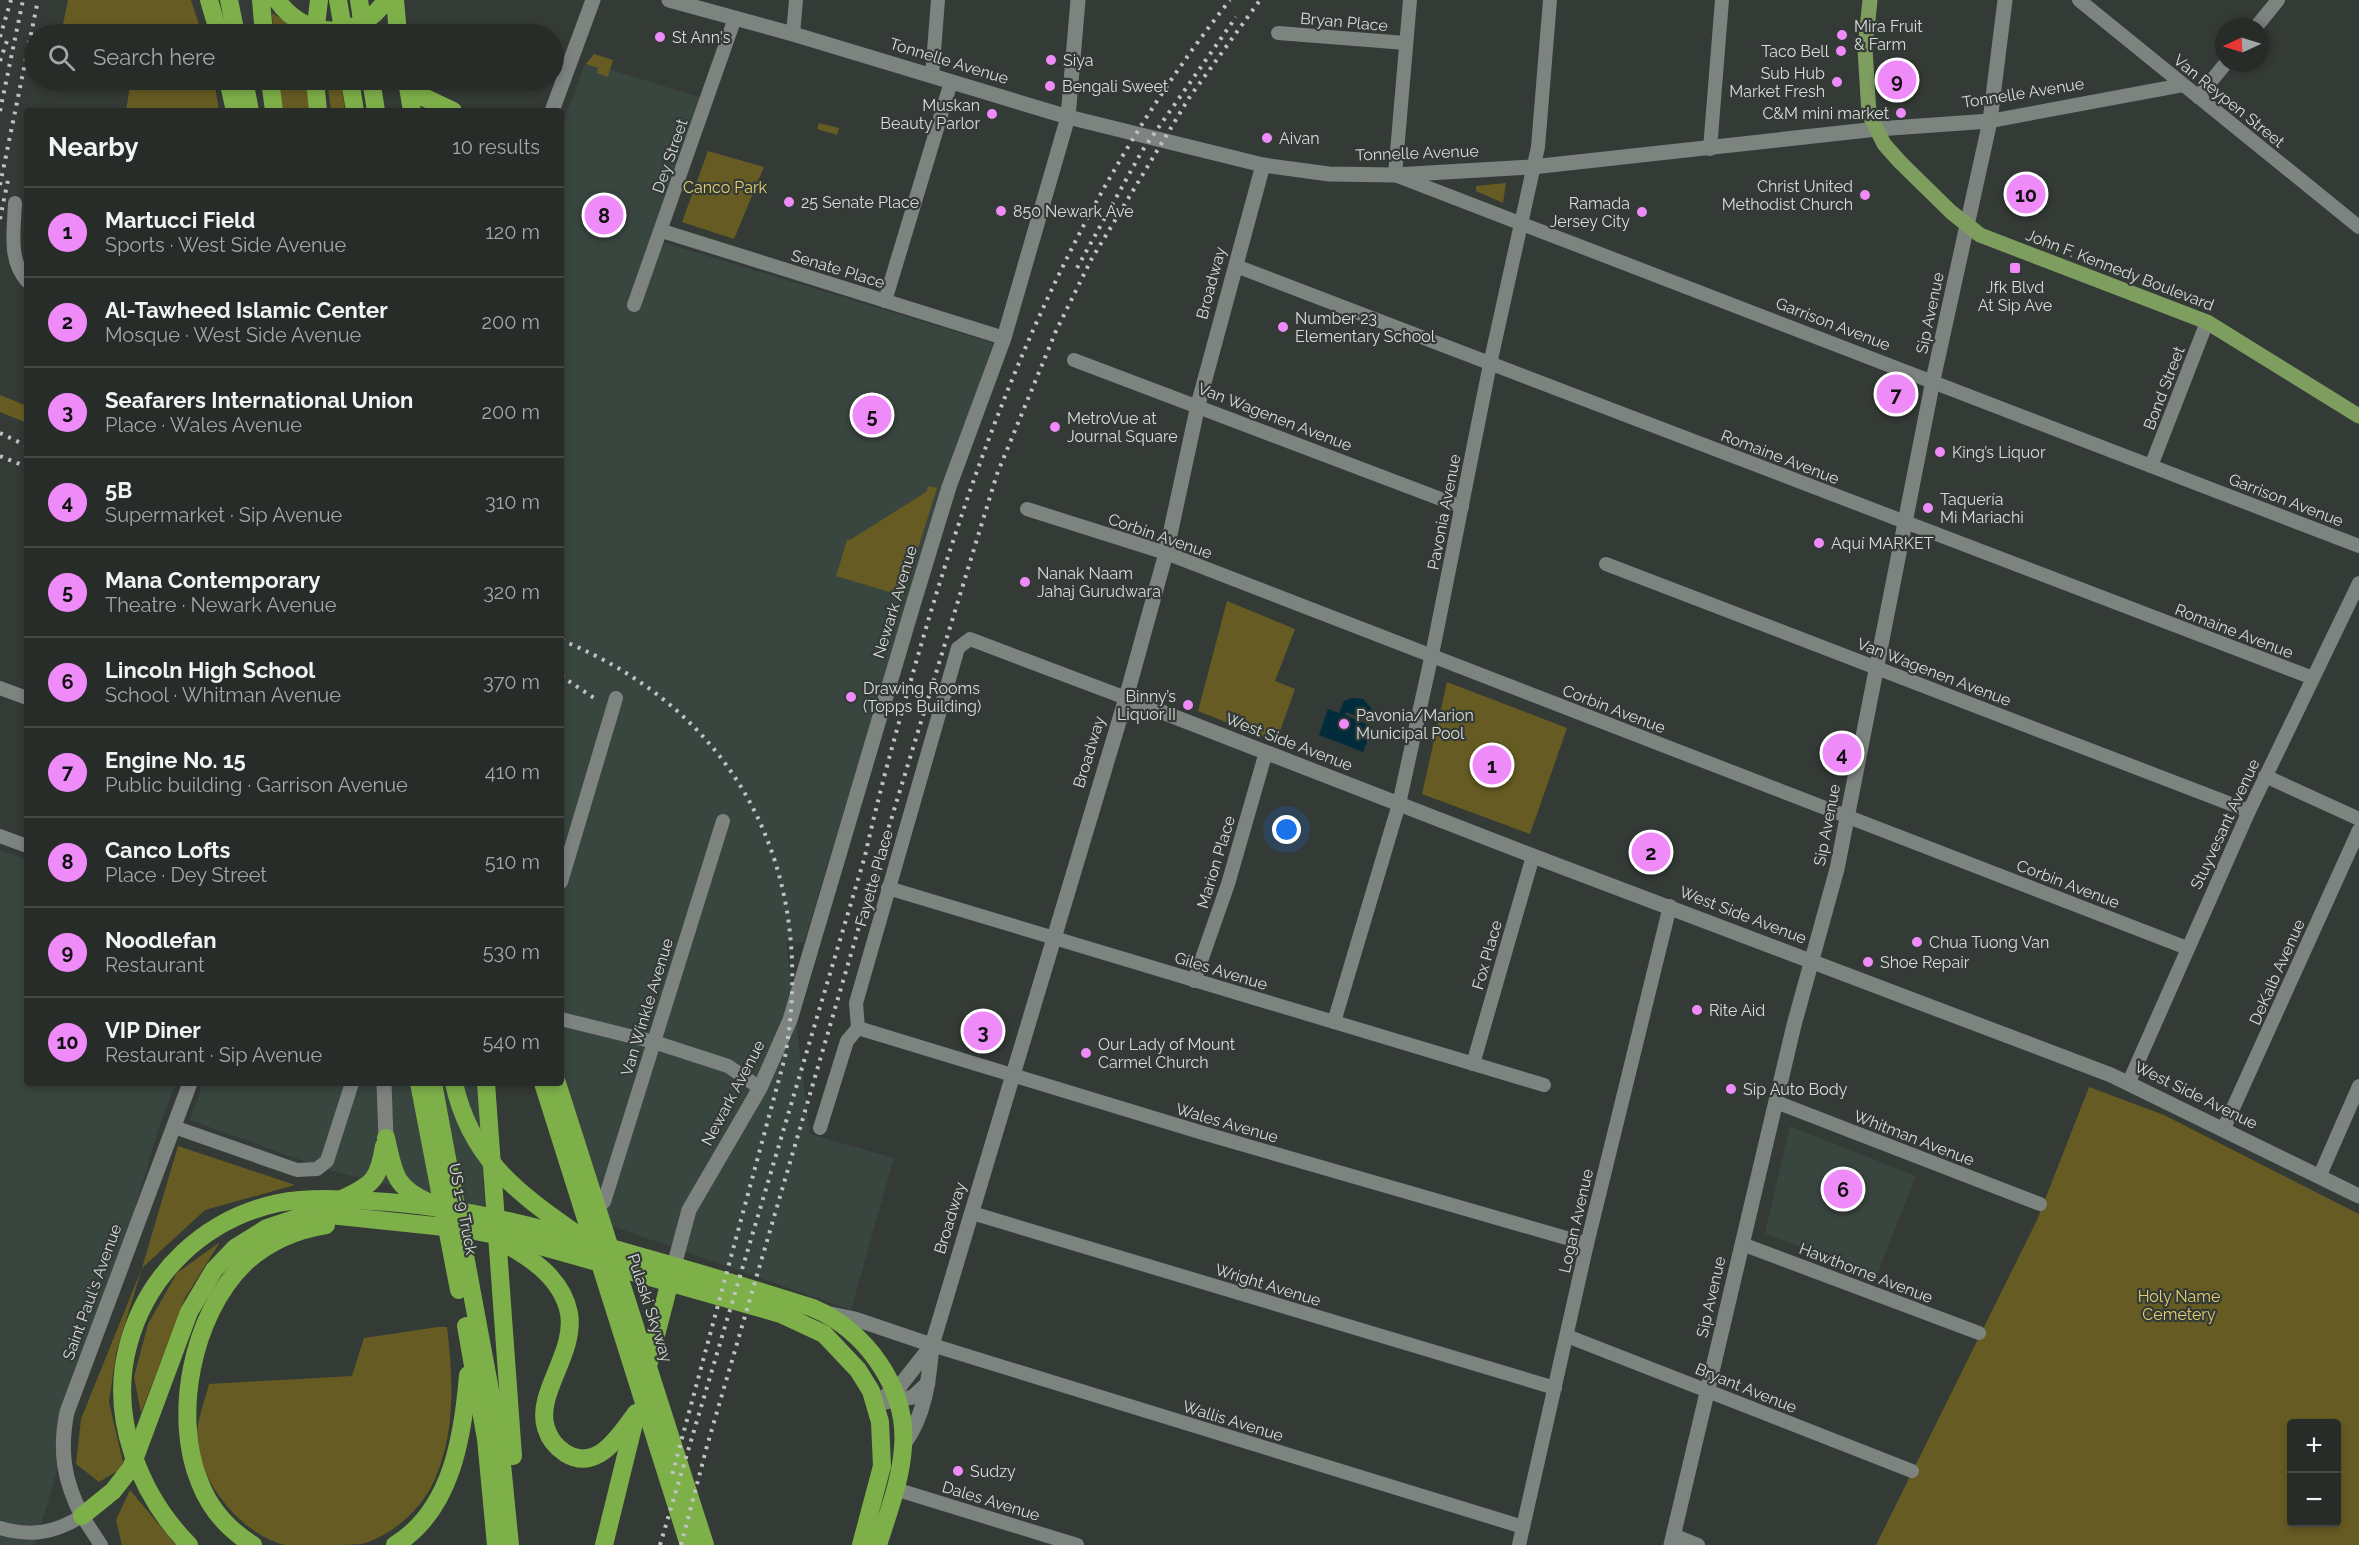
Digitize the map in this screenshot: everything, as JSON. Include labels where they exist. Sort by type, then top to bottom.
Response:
[{"type":"highway","points":[[209,0],[216,24]]},
{"type":"highway","points":[[229,0],[234,24]]},
{"type":"highway","points":[[261,0],[263,24]]},
{"type":"highway","points":[[277,0],[292,17],[304,24]]},
{"type":"highway","points":[[316,24],[319,0]]},
{"type":"highway","points":[[338,0],[342,24]]},
{"type":"highway","points":[[344,24],[346,0]]},
{"type":"highway","points":[[359,0],[363,24]]},
{"type":"highway","points":[[371,0],[375,24]]},
{"type":"highway","points":[[361,24],[369,20],[386,0]]},
{"type":"highway","points":[[395,0],[397,24]]},
{"type":"highway","points":[[230,90],[234,108]]},
{"type":"highway","points":[[246,90],[249,108]]},
{"type":"highway","points":[[271,90],[274,108]]},
{"type":"highway","points":[[316,90],[318,108]]},
{"type":"highway","points":[[352,90],[355,108]]},
{"type":"highway","points":[[373,90],[376,108]]},
{"type":"highway","points":[[383,90],[386,108]]},
{"type":"highway","points":[[408,90],[411,108]]},
{"type":"highway","points":[[414,90],[419,95],[447,108]]},
{"type":"highway","name":"US 1-9 Truck","points":[[420,1086],[443,1171]]},
{"type":"highway","points":[[433,1086],[443,1171],[492,1432],[510,1545]]},
{"type":"highway","points":[[455,1086],[473,1135],[500,1175],[516,1191],[584,1239]]},
{"type":"highway","points":[[486,1086],[519,1545]]},
{"type":"highway","name":"Pulaski Skyway","points":[[544,1086],[689,1545]]},
{"type":"highway","name":"Pulaski Skyway","points":[[558,1086],[705,1545]]},
{"type":"highway","points":[[341,1199],[368,1186],[376,1177],[381,1167],[386,1138]]},
{"type":"highway","points":[[386,1138],[398,1182],[406,1191],[437,1206]]},
{"type":"highway","points":[[189,1545],[159,1508],[133,1454],[125,1423],[123,1392],[127,1349],[137,1320],[157,1282],[187,1248],[220,1226],[258,1208],[300,1200],[341,1199],[437,1206],[486,1215],[584,1239],[815,1328],[834,1342],[852,1362],[875,1403],[882,1432],[882,1466],[861,1545]]},
{"type":"highway","points":[[82,1516],[113,1491],[131,1468],[189,1312],[202,1286],[221,1262],[250,1238],[286,1221],[318,1215],[484,1232],[672,1273],[820,1311],[846,1327],[865,1344],[880,1366],[894,1396],[904,1444],[895,1489],[878,1545]]},
{"type":"highway","points":[[253,1545],[231,1528],[214,1510],[203,1491],[192,1460],[189,1406],[201,1340],[222,1291],[250,1258],[298,1231],[351,1219]]},
{"type":"highway","points":[[484,1232],[542,1267],[562,1295],[568,1312],[570,1338],[544,1411],[546,1428],[556,1447],[568,1455],[584,1458],[597,1456],[613,1444],[636,1413]]},
{"type":"highway","name":"US 1-9 Truck","points":[[461,1264],[470,1343]]},
{"type":"highway","points":[[604,1545],[672,1273]]},
{"type":"highway","points":[[470,1343],[492,1432],[496,1545]]},
{"type":"highway","points":[[395,1545],[425,1518],[447,1479],[463,1421],[470,1343]]},
{"type":"main road","name":"John F. Kennedy Boulevard","points":[[1870,0],[1866,49],[1869,114],[1884,144],[1967,225],[1980,235],[2207,322],[2359,416]]},
{"type":"street","points":[[564,79],[593,0]]},
{"type":"street","name":"Tonnelle Avenue","points":[[669,0],[793,34],[1068,117],[1263,165],[1329,174],[1395,175],[1532,167],[1877,129],[1990,121],[2183,85]]},
{"type":"street","points":[[793,34],[796,0]]},
{"type":"street","points":[[932,76],[938,0]]},
{"type":"street","name":"Newark Avenue","points":[[672,1273],[693,1202],[760,1088],[790,1020],[949,487],[1004,338],[1068,117],[1078,0]]},
{"type":"street","points":[[1395,175],[1410,0]]},
{"type":"street","name":"Pavonia Avenue","points":[[1334,1022],[1399,804],[1432,656],[1490,364],[1538,147],[1550,0]]},
{"type":"street","points":[[1710,149],[1722,0]]},
{"type":"street","name":"Sip Avenue","points":[[1672,1540],[1776,1102],[1833,888],[1933,380],[1990,121],[2005,0]]},
{"type":"street","name":"Van Reypen Street","points":[[2079,0],[2359,226]]},
{"type":"street","points":[[2263,18],[2278,0]]},
{"type":"street","name":"Dey Street","points":[[634,305],[662,231],[735,18]]},
{"type":"street","name":"Bryan Place","points":[[1278,33],[1406,44]]},
{"type":"street","points":[[2198,97],[2219,72]]},
{"type":"street","points":[[885,301],[951,82]]},
{"type":"street","points":[[553,108],[560,90]]},
{"type":"street","name":"Broadway","points":[[904,1444],[915,1428],[928,1383],[932,1345],[1126,698],[1166,553],[1198,405],[1263,165]]},
{"type":"street","name":"Garrison Avenue","points":[[1395,175],[1933,380],[2359,546]]},
{"type":"street","points":[[15,203],[14,260],[17,271],[24,278]]},
{"type":"street","name":"Senate Place","points":[[662,231],[1004,338]]},
{"type":"street","name":"Romaine Avenue","points":[[1236,266],[2313,678]]},
{"type":"street","name":"Bond Street","points":[[2151,466],[2207,322]]},
{"type":"street","name":"Van Wagenen Avenue","points":[[1074,360],[1198,405],[1462,507]]},
{"type":"street","name":"Corbin Avenue","points":[[1026,509],[1166,553],[2187,948]]},
{"type":"street","name":"Van Wagenen Avenue","points":[[1606,564],[2249,811]]},
{"type":"street","name":"Stuyvesant Avenue","points":[[2129,1082],[2265,776],[2359,583]]},
{"type":"street","name":"West Side Avenue","points":[[970,639],[2129,1082],[2359,1196]]},
{"type":"street","name":"Fayette Place","points":[[858,1028],[856,1003],[888,888],[958,648],[970,639]]},
{"type":"street","points":[[0,688],[24,697]]},
{"type":"street","points":[[564,872],[616,698]]},
{"type":"street","name":"Marion Place","points":[[1194,981],[1228,884],[1266,752]]},
{"type":"street","points":[[2265,776],[2359,819]]},
{"type":"street","name":"Van Winkle Avenue","points":[[604,1202],[723,821]]},
{"type":"street","name":"DeKalb Avenue","points":[[2224,1128],[2359,830]]},
{"type":"street","points":[[0,836],[24,845]]},
{"type":"street","name":"Fox Place","points":[[1473,1064],[1533,856]]},
{"type":"street","name":"Giles Avenue","points":[[888,888],[1544,1085]]},
{"type":"street","name":"Logan Avenue","points":[[1519,1545],[1587,1244],[1670,906]]},
{"type":"street","points":[[564,1020],[654,1042],[728,1066],[760,1088]]},
{"type":"street","points":[[820,1128],[847,1041],[858,1028]]},
{"type":"street","name":"Wales Avenue","points":[[858,1028],[1587,1244]]},
{"type":"street","name":"Saint Paul's Avenue","points":[[82,1516],[64,1474],[63,1444],[67,1412],[189,1086]]},
{"type":"street","points":[[174,1127],[297,1170],[313,1170],[327,1161],[351,1086]]},
{"type":"street","points":[[384,1086],[386,1138]]},
{"type":"street","points":[[2320,1175],[2359,1086]]},
{"type":"street","name":"Whitman Avenue","points":[[1776,1102],[2040,1204]]},
{"type":"street","name":"Wright Avenue","points":[[972,1213],[1555,1388]]},
{"type":"street","name":"Hawthorne Avenue","points":[[1742,1244],[1978,1334]]},
{"type":"street","points":[[820,1311],[855,1319],[932,1345]]},
{"type":"street","name":"Bryant Avenue","points":[[1567,1336],[1912,1471]]},
{"type":"street","name":"Broadway","points":[[894,1396],[932,1345]]},
{"type":"street","name":"Wallis Avenue","points":[[932,1345],[1524,1527]]},
{"type":"street","points":[[875,1403],[894,1396],[917,1395],[928,1383]]},
{"type":"street","name":"Dales Avenue","points":[[895,1489],[1077,1545]]},
{"type":"street","points":[[0,1528],[38,1534],[57,1530],[82,1516],[101,1545]]},
{"type":"street","points":[[1672,1540],[1698,1545]]},
{"type":"shaded area","points":[[586,62],[702,98],[655,240],[993,343],[891,656],[804,942],[786,942],[810,1134],[894,1158],[851,1310],[609,1225],[564,1082],[564,120]]},
{"type":"shaded area","points":[[0,850],[24,858],[24,1086],[175,1086],[159,1127],[35,1545],[0,1545]]},
{"type":"shaded area","points":[[202,1086],[480,1086],[492,1153],[483,1181],[485,1208],[328,1170],[190,1120]]},
{"type":"shaded area","points":[[1790,1126],[1916,1176],[1876,1277],[1765,1233]]},
{"type":"green space","points":[[68,0],[191,0],[199,24],[63,24]]},
{"type":"green space","points":[[272,13],[291,24],[273,24]]},
{"type":"green space","points":[[594,54],[613,60],[608,77],[597,73],[598,68],[586,64]]},
{"type":"green space","points":[[129,90],[216,90],[219,108],[126,108]]},
{"type":"green space","points":[[278,90],[309,90],[312,108],[281,108]]},
{"type":"green space","points":[[328,90],[342,90],[345,108],[331,108]]},
{"type":"green space","points":[[819,123],[839,128],[837,135],[817,129]]},
{"type":"green space","name":"Canco Park","points":[[708,151],[764,167],[734,239],[682,222]]},
{"type":"green space","points":[[1506,183],[1503,203],[1476,191],[1476,186]]},
{"type":"green space","points":[[0,395],[24,405],[24,422],[0,412]]},
{"type":"green space","points":[[928,486],[937,488],[903,596],[836,576],[847,540],[926,492]]},
{"type":"green space","points":[[1227,601],[1295,629],[1275,681],[1295,689],[1276,742],[1198,711]]},
{"type":"green space","points":[[1447,682],[1567,728],[1530,834],[1422,794]]},
{"type":"green space","name":"Holy Name Cemetery","points":[[2089,1087],[2164,1115],[2359,1214],[2359,1545],[1876,1545],[2037,1220]]},
{"type":"green space","points":[[178,1146],[295,1185],[205,1210],[142,1268]]},
{"type":"green space","points":[[220,1242],[185,1298],[141,1413],[134,1377],[148,1324],[177,1273]]},
{"type":"green space","points":[[142,1268],[116,1353],[109,1402],[124,1467],[99,1482],[76,1464],[81,1419]]},
{"type":"green space","points":[[447,1327],[451,1366],[450,1423],[447,1442],[442,1461],[429,1490],[405,1519],[385,1534],[362,1544],[285,1545],[268,1539],[237,1517],[213,1486],[199,1451],[197,1433],[209,1384],[352,1376],[364,1338]]},
{"type":"green space","points":[[130,1490],[176,1545],[122,1545],[116,1520]]},
{"type":"water","name":"Pavonia/Marion Municipal Pool","points":[[1352,698],[1363,699],[1372,709],[1371,721],[1346,712],[1345,715],[1373,727],[1363,752],[1319,735],[1328,709],[1339,713],[1344,701]]},
{"type":"railway","points":[[0,37],[11,0]]},
{"type":"railway","points":[[0,111],[23,0]]},
{"type":"railway","points":[[33,24],[38,0]]},
{"type":"railway","points":[[660,1545],[865,856],[886,770],[926,628],[981,460],[1047,299],[1086,221],[1129,146],[1177,72],[1230,0]]},
{"type":"railway","points":[[681,1545],[707,1446],[875,872],[997,474],[1056,331],[1091,260],[1189,98],[1260,0]]},
{"type":"railway","points":[[1077,268],[1142,151],[1236,17]]},
{"type":"railway","points":[[0,61],[8,38]]},
{"type":"railway","points":[[0,185],[24,68]]},
{"type":"railway","points":[[0,219],[9,175]]},
{"type":"railway","points":[[0,433],[24,445]]},
{"type":"railway","points":[[0,456],[24,466]]},
{"type":"railway","points":[[564,642],[623,671],[675,709],[718,755],[752,806],[775,862],[789,924],[792,989],[785,1057],[671,1479]]},
{"type":"railway","points":[[564,678],[594,698]]},
{"type":"place","name":"Mira Fruit & Farm","points":[[1842,35]]},
{"type":"place","name":"St Ann's","points":[[660,37]]},
{"type":"place","name":"Taco Bell","points":[[1841,51]]},
{"type":"place","name":"Siya","points":[[1051,60]]},
{"type":"place","name":"Noodlefan","points":[[1897,80]]},
{"type":"place","name":"Sub Hub Market Fresh","points":[[1837,82]]},
{"type":"place","name":"Bengali Sweet","points":[[1050,86]]},
{"type":"place","name":"C&M mini market","points":[[1901,113]]},
{"type":"place","name":"Muskan Beauty Parlor","points":[[992,114]]},
{"type":"place","name":"Aivan","points":[[1267,138]]},
{"type":"place","name":"VIP Diner","points":[[2026,194]]},
{"type":"place","name":"Christ United Methodist Church","points":[[1865,195]]},
{"type":"place","name":"25 Senate Place","points":[[789,202]]},
{"type":"place","name":"850 Newark Ave","points":[[1001,211]]},
{"type":"place","name":"Ramada Jersey City","points":[[1642,212]]},
{"type":"place","name":"Canco Lofts","points":[[604,215]]},
{"type":"place","name":"Jfk Blvd At Sip Ave","points":[[2015,268]]},
{"type":"place","name":"Number 23 Elementary School","points":[[1283,327]]},
{"type":"place","name":"Engine No. 15","points":[[1896,394]]},
{"type":"place","name":"Mana Contemporary","points":[[872,415]]},
{"type":"place","name":"MetroVue at Journal Square","points":[[1055,427]]},
{"type":"place","name":"King’s Liquor","points":[[1940,452]]},
{"type":"place","name":"Taquería Mi Mariachi","points":[[1928,508]]},
{"type":"place","name":"Aquí MARKET","points":[[1819,543]]},
{"type":"place","name":"Nanak Naam Jahaj Gurudwara","points":[[1025,582]]},
{"type":"place","name":"Drawing Rooms (Topps Building)","points":[[851,697]]},
{"type":"place","name":"Binny’s Liquor II","points":[[1188,705]]},
{"type":"place","name":"Pavonia/Marion Municipal Pool","points":[[1344,724]]},
{"type":"place","name":"5B","points":[[1842,753]]},
{"type":"place","name":"Martucci Field","points":[[1492,765]]},
{"type":"place","name":"Al-Tawheed Islamic Center","points":[[1651,852]]},
{"type":"place","name":"Chua Tuong Van","points":[[1917,942]]},
{"type":"place","name":"Shoe Repair","points":[[1868,962]]},
{"type":"place","name":"Rite Aid","points":[[1697,1010]]},
{"type":"place","name":"Seafarers International Union","points":[[983,1031]]},
{"type":"place","name":"Our Lady of Mount Carmel Church","points":[[1086,1053]]},
{"type":"place","name":"Sip Auto Body","points":[[1731,1089]]},
{"type":"place","name":"Lincoln High School","points":[[1843,1189]]},
{"type":"place","name":"Sudzy","points":[[958,1471]]}]
